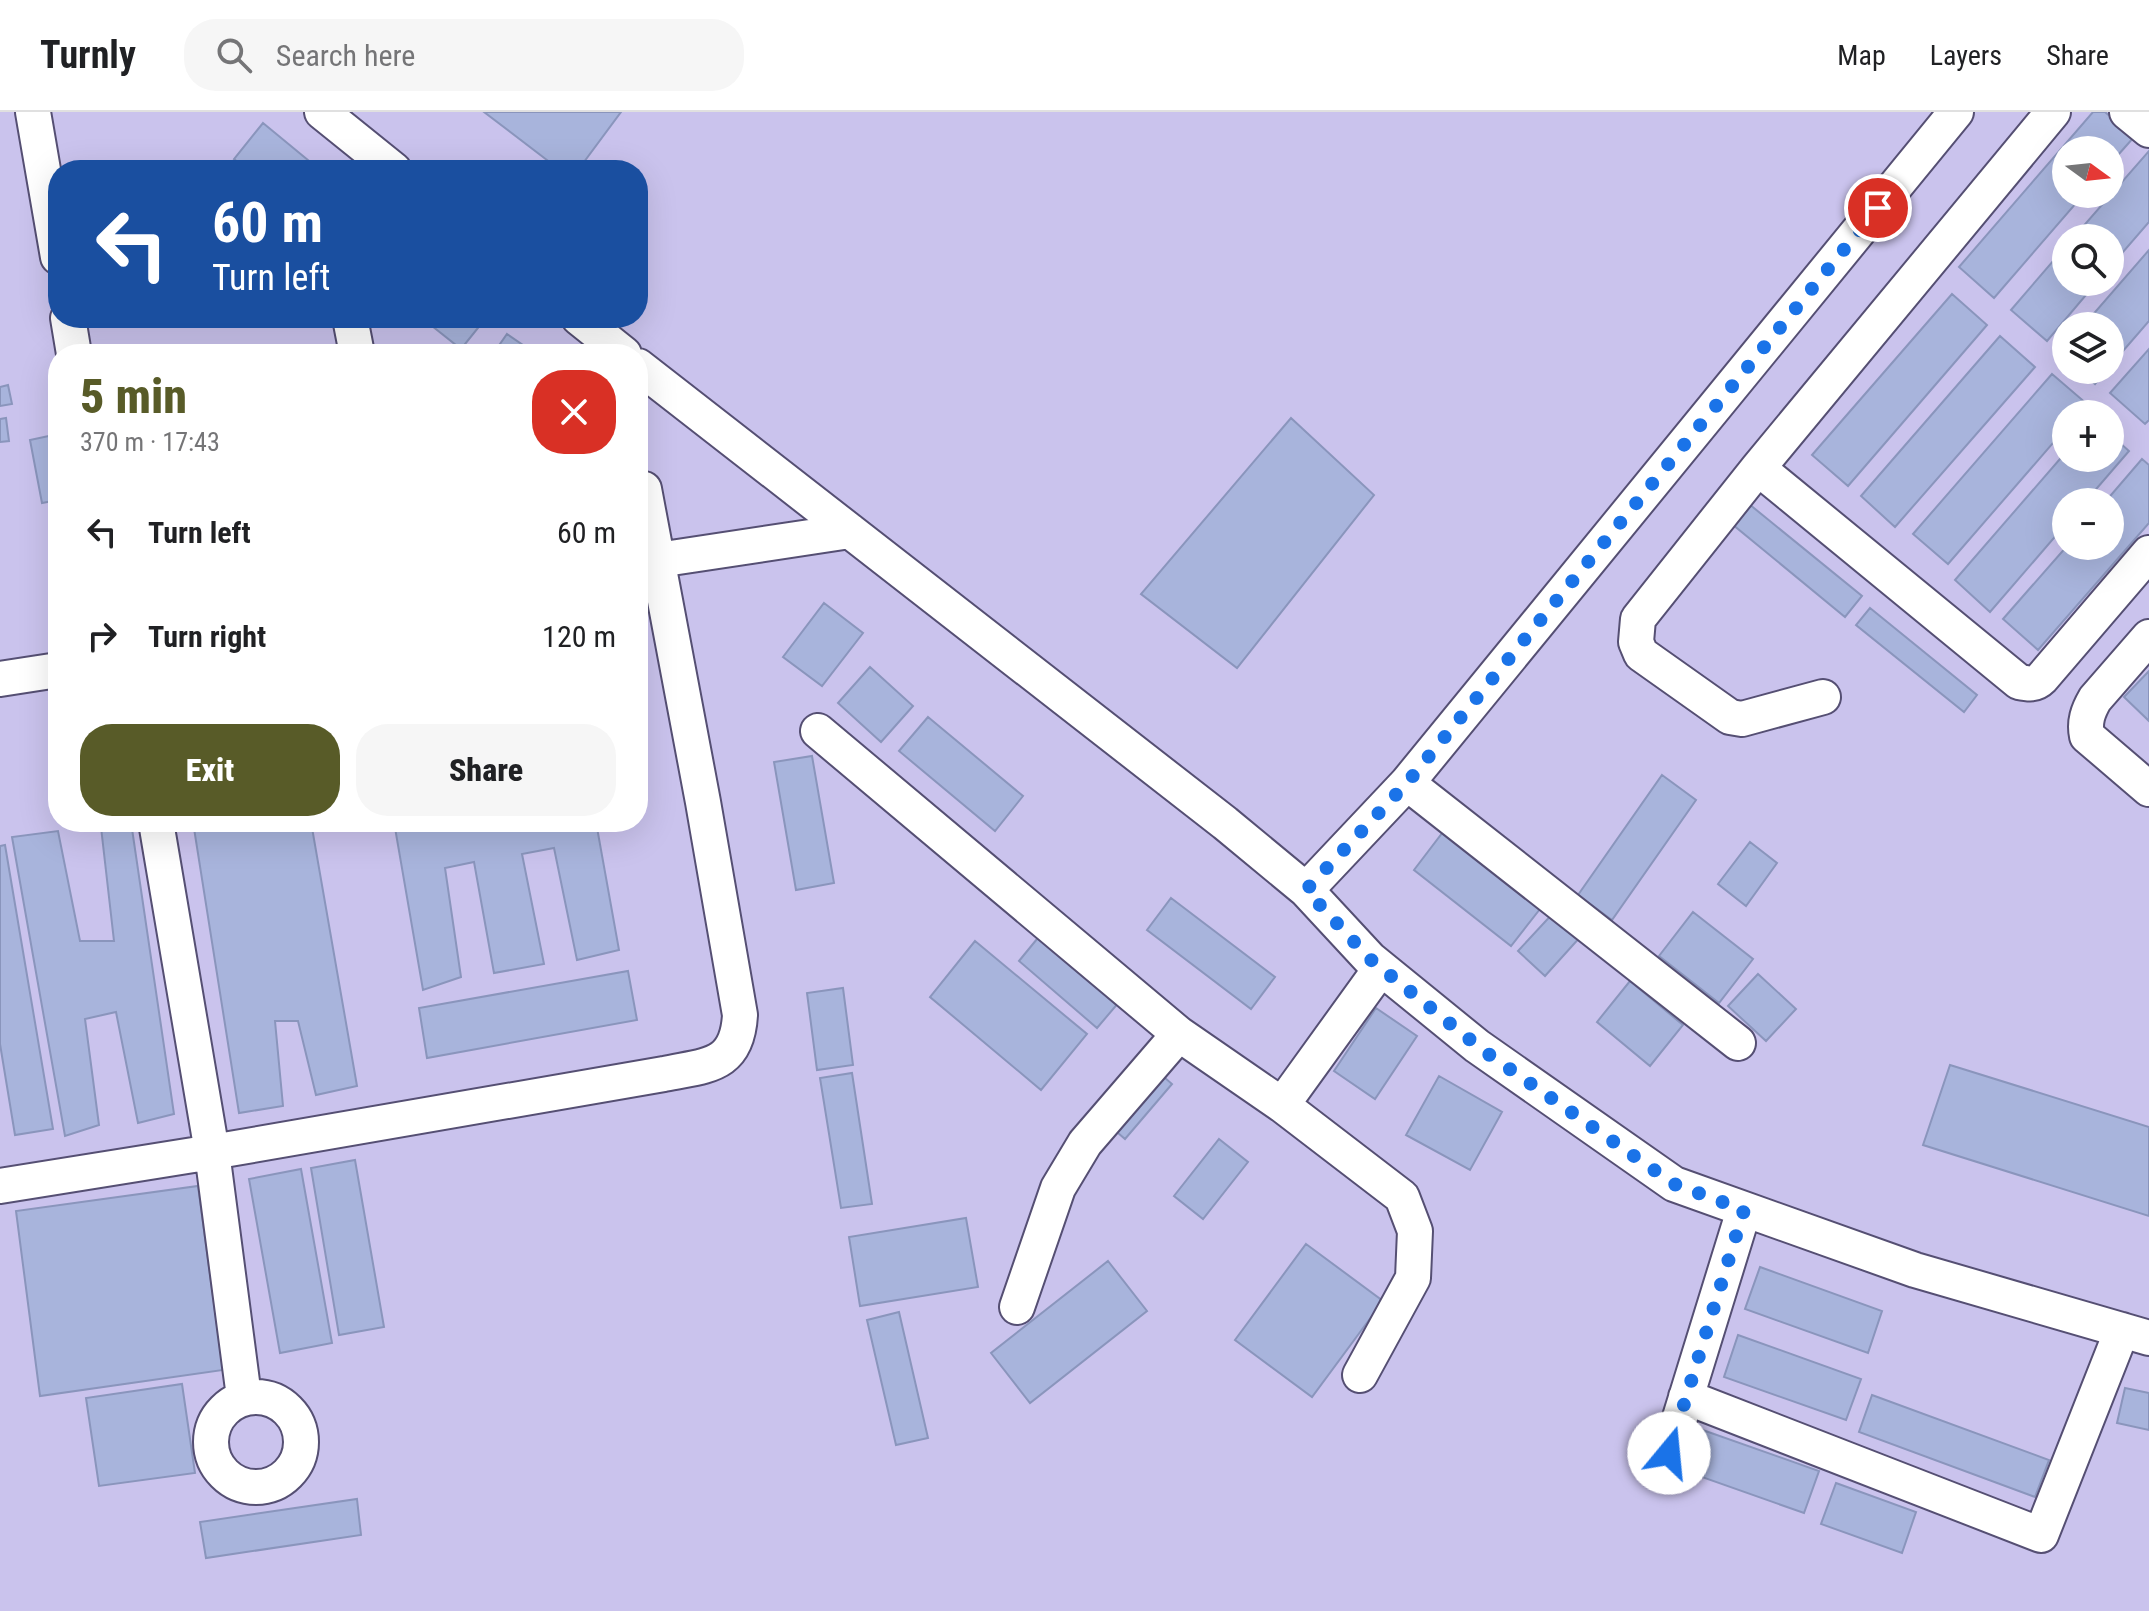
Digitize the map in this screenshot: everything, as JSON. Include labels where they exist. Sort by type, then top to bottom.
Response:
[{"type":"street","points":[[33,112],[48,199]]},
{"type":"street","points":[[322,112],[382,160]]},
{"type":"street","points":[[1306,890],[1407,783],[1956,112]]},
{"type":"street","points":[[1823,697],[1742,719],[1730,717],[1641,654],[1636,642],[1638,619],[1758,468],[2053,112]]},
{"type":"street","points":[[2127,112],[2149,130]]},
{"type":"street","points":[[592,328],[612,344]]},
{"type":"street","points":[[648,374],[1225,823],[1306,890],[1381,968],[1484,1051],[1674,1184],[1915,1270],[2136,1334],[2041,1535],[1686,1397]]},
{"type":"street","points":[[1758,468],[2019,682],[2027,684],[2042,678],[2149,553]]},
{"type":"street","points":[[0,1186],[664,1074],[713,1063],[727,1056],[739,1029],[740,1015],[648,561],[850,531]]},
{"type":"street","points":[[2149,637],[2095,699],[2085,727],[2087,736],[2149,789]]},
{"type":"street","points":[[0,679],[48,672]]},
{"type":"street","points":[[818,731],[1179,1034],[1282,1105],[1402,1197],[1415,1231],[1413,1278],[1360,1375]]},
{"type":"street","points":[[1407,783],[1738,1043]]},
{"type":"street","points":[[158,832],[212,1152],[244,1397]]},
{"type":"street","points":[[1282,1105],[1381,968]]},
{"type":"street","points":[[1017,1307],[1058,1188],[1085,1143],[1179,1034]]},
{"type":"street","points":[[1669,1453],[1744,1210]]},
{"type":"building","points":[[484,112],[621,112],[585,160],[547,160]]},
{"type":"building","points":[[2093,112],[2105,112],[2134,137],[2124,148],[2124,136],[2072,136]]},
{"type":"building","points":[[263,123],[308,160],[235,160]]},
{"type":"building","points":[[2149,151],[2149,222],[2124,251],[2124,224],[2085,224],[2099,208],[2124,208],[2124,180]]},
{"type":"building","points":[[2052,159],[2052,208],[2072,208],[2058,224],[2052,224],[2052,231],[1994,298],[1959,267]]},
{"type":"building","points":[[2149,250],[2149,321],[2124,350],[2124,312],[2095,312],[2109,296],[2124,296],[2124,279]]},
{"type":"building","points":[[2052,262],[2052,296],[2085,296],[2072,312],[2052,312],[2052,335],[2047,341],[2011,310]]},
{"type":"building","points":[[1952,294],[1987,325],[1848,486],[1812,455]]},
{"type":"building","points":[[435,328],[478,328],[465,344],[455,344]]},
{"type":"building","points":[[507,334],[522,344],[500,344]]},
{"type":"building","points":[[2000,336],[2035,367],[1895,527],[1861,496]]},
{"type":"building","points":[[2149,349],[2149,420],[2145,424],[2124,405],[2124,400],[2118,400],[2110,393],[2118,384],[2124,384],[2124,377]]},
{"type":"building","points":[[2052,374],[2052,384],[2064,384],[2082,400],[2052,400],[2052,444],[1948,564],[1913,534]]},
{"type":"building","points":[[8,385],[12,404],[0,406],[0,387]]},
{"type":"building","points":[[6,418],[9,441],[0,442],[0,419]]},
{"type":"building","points":[[1291,418],[1374,495],[1237,668],[1141,594]]},
{"type":"building","points":[[48,436],[48,502],[42,503],[30,440]]},
{"type":"building","points":[[2142,459],[2149,465],[2149,523],[2124,552],[2124,488],[2117,488]]},
{"type":"building","points":[[2052,468],[2052,472],[2111,472],[2097,488],[2052,488],[2052,540],[1990,612],[1955,580]]},
{"type":"building","points":[[1749,504],[1862,596],[1845,617],[1732,524]]},
{"type":"building","points":[[2055,560],[2117,560],[2038,650],[2003,619]]},
{"type":"building","points":[[824,603],[863,633],[822,686],[783,657]]},
{"type":"building","points":[[1870,608],[1977,695],[1964,712],[1856,625]]},
{"type":"building","points":[[870,667],[913,706],[881,742],[838,703]]},
{"type":"building","points":[[2149,671],[2149,721],[2124,697]]},
{"type":"building","points":[[928,717],[1023,796],[995,831],[899,751]]},
{"type":"building","points":[[812,756],[834,883],[796,890],[774,762]]},
{"type":"building","points":[[1662,775],[1696,800],[1612,920],[1578,895]]},
{"type":"building","points":[[58,832],[80,941],[114,941],[102,832],[132,832],[174,1114],[138,1123],[116,1012],[85,1019],[99,1125],[65,1136],[12,837]]},
{"type":"building","points":[[195,832],[313,832],[357,1086],[316,1095],[298,1021],[275,1021],[283,1106],[239,1113]]},
{"type":"building","points":[[396,832],[598,832],[619,950],[577,960],[554,848],[522,854],[544,964],[494,973],[474,862],[445,868],[461,977],[423,990]]},
{"type":"building","points":[[1443,832],[1540,909],[1511,946],[1414,870]]},
{"type":"building","points":[[1750,842],[1777,863],[1746,906],[1718,884]]},
{"type":"building","points":[[5,845],[53,1129],[15,1135],[0,1044],[0,846]]},
{"type":"building","points":[[1171,898],[1275,977],[1251,1009],[1147,930]]},
{"type":"building","points":[[1556,910],[1582,935],[1545,976],[1518,951]]},
{"type":"building","points":[[1693,912],[1753,959],[1719,1003],[1659,956]]},
{"type":"building","points":[[1046,928],[1125,995],[1097,1028],[1019,961]]},
{"type":"building","points":[[975,941],[1087,1034],[1041,1090],[930,997]]},
{"type":"building","points":[[628,971],[637,1020],[427,1058],[419,1008]]},
{"type":"building","points":[[1758,974],[1796,1009],[1766,1041],[1728,1006]]},
{"type":"building","points":[[1630,981],[1683,1025],[1650,1066],[1597,1022]]},
{"type":"building","points":[[843,988],[853,1065],[817,1070],[807,993]]},
{"type":"building","points":[[1376,1008],[1417,1036],[1375,1099],[1334,1071]]},
{"type":"building","points":[[1950,1065],[2149,1127],[2149,1216],[1923,1145]]},
{"type":"building","points":[[1157,1071],[1172,1084],[1125,1139],[1110,1126]]},
{"type":"building","points":[[852,1073],[872,1204],[841,1208],[820,1078]]},
{"type":"building","points":[[1439,1076],[1502,1112],[1470,1170],[1406,1135]]},
{"type":"building","points":[[1219,1139],[1248,1162],[1203,1219],[1174,1196]]},
{"type":"building","points":[[355,1160],[384,1327],[339,1335],[311,1168]]},
{"type":"building","points":[[301,1169],[332,1343],[280,1353],[249,1179]]},
{"type":"building","points":[[198,1186],[223,1370],[40,1396],[16,1211]]},
{"type":"building","points":[[966,1218],[978,1287],[860,1306],[849,1237]]},
{"type":"building","points":[[1306,1244],[1383,1301],[1312,1397],[1235,1340]]},
{"type":"building","points":[[1108,1261],[1147,1311],[1030,1403],[991,1353]]},
{"type":"building","points":[[1760,1267],[1882,1311],[1868,1353],[1745,1309]]},
{"type":"building","points":[[899,1312],[928,1438],[896,1445],[867,1320]]},
{"type":"building","points":[[1738,1335],[1861,1379],[1846,1420],[1724,1377]]},
{"type":"building","points":[[182,1384],[195,1473],[99,1486],[86,1398]]},
{"type":"building","points":[[2125,1388],[2149,1393],[2149,1430],[2117,1423]]},
{"type":"building","points":[[1872,1395],[2049,1460],[2035,1497],[1859,1432]]},
{"type":"building","points":[[1697,1428],[1819,1471],[1804,1513],[1682,1470]]},
{"type":"building","points":[[1836,1483],[1916,1512],[1902,1553],[1821,1524]]},
{"type":"building","points":[[357,1499],[361,1535],[206,1558],[200,1522]]},
{"type":"route","points":[[1669,1453],[1744,1210],[1674,1184],[1484,1051],[1370,959],[1306,890],[1407,783],[1878,208]]}]
